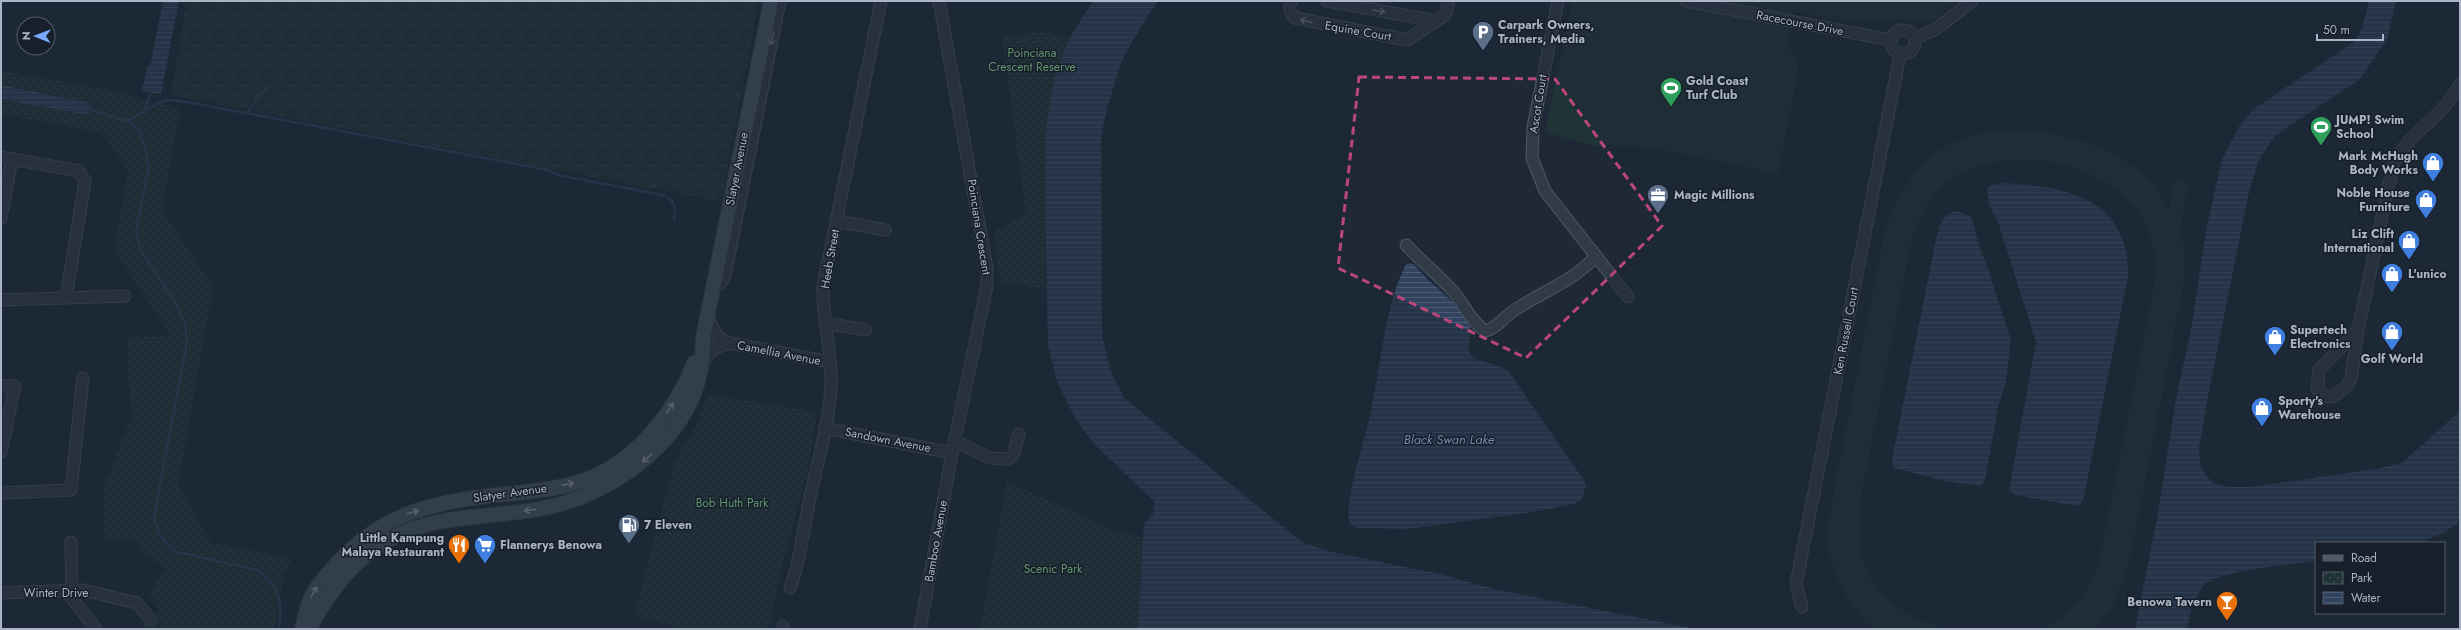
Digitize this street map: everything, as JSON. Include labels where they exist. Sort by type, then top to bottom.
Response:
[{"type":"main road","name":"Slatyer Avenue","points":[[309,629],[331,591],[349,570],[371,552],[396,536],[440,520],[549,508],[581,498],[604,488],[632,470],[651,455],[676,425],[696,386],[701,368],[703,338],[707,317],[771,1]]},
{"type":"main road","name":"Slatyer Avenue","points":[[302,629],[309,601],[318,586],[348,551],[375,529],[387,522],[403,515],[455,501],[521,494],[575,483],[595,476],[622,459],[646,439],[666,415],[688,379],[703,338]]},
{"type":"street","points":[[714,283],[720,284],[725,276],[780,1]]},
{"type":"street","name":"Heeb Street","points":[[790,588],[802,548],[807,509],[830,400],[830,362],[825,323],[823,286],[881,1]]},
{"type":"street","name":"Poinciana Crescent","points":[[939,1],[987,268],[985,304],[952,453]]},
{"type":"street","name":"Equine Court","points":[[1292,1],[1289,5],[1290,12],[1295,18],[1407,40],[1445,15],[1449,1]]},
{"type":"street","name":"Equine Court","points":[[1327,1],[1436,21]]},
{"type":"street","name":"Ascot Court","points":[[1558,1],[1533,127],[1532,158],[1545,191],[1628,297]]},
{"type":"street","name":"Racecourse Drive","points":[[1686,1],[1891,40]]},
{"type":"street","points":[[1915,38],[1936,30],[1972,1]]},
{"type":"street","points":[[1902,30],[1910,32],[1915,38],[1912,51],[1906,55],[1900,54],[1893,50],[1891,40],[1896,32],[1902,30]]},
{"type":"street","name":"Ken Russell Court","points":[[1802,607],[1796,584],[1900,54]]},
{"type":"street","points":[[2358,330],[2319,370],[2317,389],[2325,396],[2332,397],[2339,394],[2346,387],[2351,378],[2358,330],[2394,165],[2406,143],[2451,98],[2460,84]]},
{"type":"street","points":[[1,157],[80,171],[85,182],[66,298]]},
{"type":"street","points":[[1,218],[12,159]]},
{"type":"street","points":[[837,221],[885,230]]},
{"type":"street","points":[[1406,245],[1428,269],[1450,289],[1477,326],[1485,331],[1492,329],[1511,313],[1583,271],[1596,256]]},
{"type":"street","points":[[1,300],[125,296]]},
{"type":"street","name":"Camellia Avenue","points":[[707,317],[718,337],[728,343],[830,362]]},
{"type":"street","points":[[825,323],[866,330]]},
{"type":"street","name":"Camellia Avenue","points":[[701,368],[707,355],[715,347],[728,343]]},
{"type":"street","points":[[1,492],[70,490],[83,378]]},
{"type":"street","points":[[1,386],[15,386],[1,452]]},
{"type":"street","name":"Sandown Avenue","points":[[824,428],[952,453]]},
{"type":"street","points":[[955,441],[990,458],[1008,459],[1013,455],[1019,434]]},
{"type":"street","name":"Bamboo Avenue","points":[[920,629],[952,453]]},
{"type":"street","points":[[71,542],[69,591],[96,629]]},
{"type":"street","name":"Winter Drive","points":[[1,594],[83,590],[137,603],[150,619]]},
{"type":"highlighted area","points":[[1359,77],[1555,79],[1662,226],[1526,358],[1338,268]]},
{"type":"green space","points":[[186,1],[759,1],[721,202],[171,95]]},
{"type":"green space","name":"Gold Coast Turf Club","points":[[1572,1],[1958,1],[1935,19],[1927,22],[1895,19],[1879,22],[1863,22],[1792,12],[1787,40],[1799,67],[1778,174],[1649,147],[1597,146],[1545,132]]},
{"type":"green space","name":"Poinciana Crescent Reserve","points":[[1040,32],[1070,37],[1055,75],[1045,198],[1046,288],[1000,284],[994,232],[1026,214],[1002,37]]},
{"type":"green space","points":[[1,71],[129,93],[143,101],[180,108],[162,209],[213,287],[178,485],[212,543],[292,558],[284,577],[274,629],[147,629],[144,626],[160,611],[149,596],[165,568],[145,554],[136,539],[104,539],[103,491],[131,417],[127,338],[171,336],[114,250],[128,171],[102,133],[1,114]]},
{"type":"green space","points":[[1996,130],[2062,136],[2105,150],[2124,160],[2142,173],[2157,189],[2169,210],[2174,180],[2188,182],[2180,231],[2184,248],[2185,277],[2130,560],[2114,605],[2094,629],[2041,629],[2061,617],[2078,601],[2090,582],[2099,561],[2154,285],[2155,264],[2149,234],[2134,207],[2117,190],[2095,176],[2070,167],[2043,161],[2015,160],[1989,164],[1965,172],[1944,185],[1929,203],[1921,217],[1912,239],[1860,503],[1859,528],[1862,550],[1867,569],[1875,586],[1887,599],[1903,611],[1923,621],[1947,629],[1874,629],[1852,605],[1838,581],[1830,554],[1828,522],[1884,234],[1901,194],[1911,178],[1923,164],[1937,152],[1954,142],[1974,135]]},
{"type":"green space","name":"Bob Huth Park","points":[[709,394],[817,412],[808,471],[781,569],[769,629],[686,629],[634,616],[675,461],[695,427]]},
{"type":"green space","name":"Scenic Park","points":[[1007,481],[1113,530],[1143,537],[1138,629],[980,629]]},
{"type":"water","points":[[163,1],[179,1],[161,94],[142,91],[147,67],[151,63]]},
{"type":"water","points":[[1093,1],[1158,1],[1143,23],[1122,60],[1108,105],[1101,137],[1102,335],[1111,372],[1125,399],[1302,542],[1332,552],[1440,574],[1494,589],[1696,629],[1138,629],[1144,523],[1153,514],[1155,502],[1094,444],[1074,416],[1057,381],[1048,345],[1045,198],[1046,130],[1055,75],[1070,37]]},
{"type":"water","points":[[2369,1],[2396,1],[2387,39],[2360,79],[2275,136],[2258,161],[2248,196],[2209,391],[2199,448],[2200,463],[2204,473],[2213,483],[2228,487],[2251,487],[2381,468],[2403,462],[2460,411],[2460,521],[2445,532],[2421,542],[2315,542],[2315,561],[2275,566],[2225,575],[2213,579],[2205,584],[2195,599],[2187,629],[2135,629],[2158,513],[2176,399],[2191,330],[2206,231],[2222,159],[2240,125],[2254,109],[2354,42],[2362,29]]},
{"type":"water","points":[[1,85],[90,103],[88,115],[1,99]]},
{"type":"water","points":[[2001,183],[2025,184],[2048,188],[2070,193],[2089,201],[2106,213],[2118,229],[2126,250],[2128,276],[2083,501],[2078,506],[2015,495],[2009,490],[2036,342],[1999,225],[1989,204],[1987,190],[1991,185]]},
{"type":"water","points":[[1957,211],[1970,216],[2011,340],[2006,381],[1998,407],[1985,481],[1981,486],[1945,481],[1898,469],[1893,467],[1892,460],[1935,244],[1941,223],[1947,215]]},
{"type":"water","name":"Black Swan Lake","points":[[1407,263],[1414,264],[1420,272],[1457,307],[1464,316],[1470,329],[1469,349],[1473,357],[1504,368],[1509,372],[1583,479],[1586,485],[1582,499],[1574,504],[1533,512],[1407,529],[1358,528],[1351,525],[1348,512],[1349,504],[1374,398],[1388,317],[1393,297]]},
{"type":"waterway","points":[[247,113],[267,87]]},
{"type":"waterway","points":[[144,110],[152,91]]},
{"type":"waterway","points":[[127,121],[166,100],[182,101],[548,170],[558,175],[662,195],[670,199],[674,204],[674,220]]},
{"type":"waterway","points":[[87,108],[127,121],[139,130],[146,151],[148,171],[136,231],[140,249],[175,302],[185,324],[187,343],[154,516],[159,533],[173,551],[257,570],[265,576],[271,582],[278,595],[280,603],[279,629]]},
{"type":"place","name":"Carpark Owners, Trainers, Media","points":[[1483,52]]},
{"type":"place","name":"Gold Coast Turf Club","points":[[1671,108]]},
{"type":"place","name":"JUMP! Swim School","points":[[2321,146]]},
{"type":"place","name":"Mark McHugh Body Works","points":[[2433,182]]},
{"type":"place","name":"Magic Millions","points":[[1658,214]]},
{"type":"place","name":"Noble House Furniture","points":[[2426,220]]},
{"type":"place","name":"Liz Clift International","points":[[2409,260]]},
{"type":"place","name":"L'unico","points":[[2392,294]]},
{"type":"place","name":"Golf World","points":[[2392,352]]},
{"type":"place","name":"Supertech Electronics","points":[[2275,356]]},
{"type":"place","name":"Sporty's Warehouse","points":[[2262,428]]},
{"type":"place","name":"7 Eleven","points":[[629,544]]},
{"type":"place","name":"Little Kampung Malaya Restaurant","points":[[459,564]]},
{"type":"place","name":"Flannerys Benowa","points":[[485,564]]},
{"type":"place","name":"Benowa Tavern","points":[[2227,622]]}]
